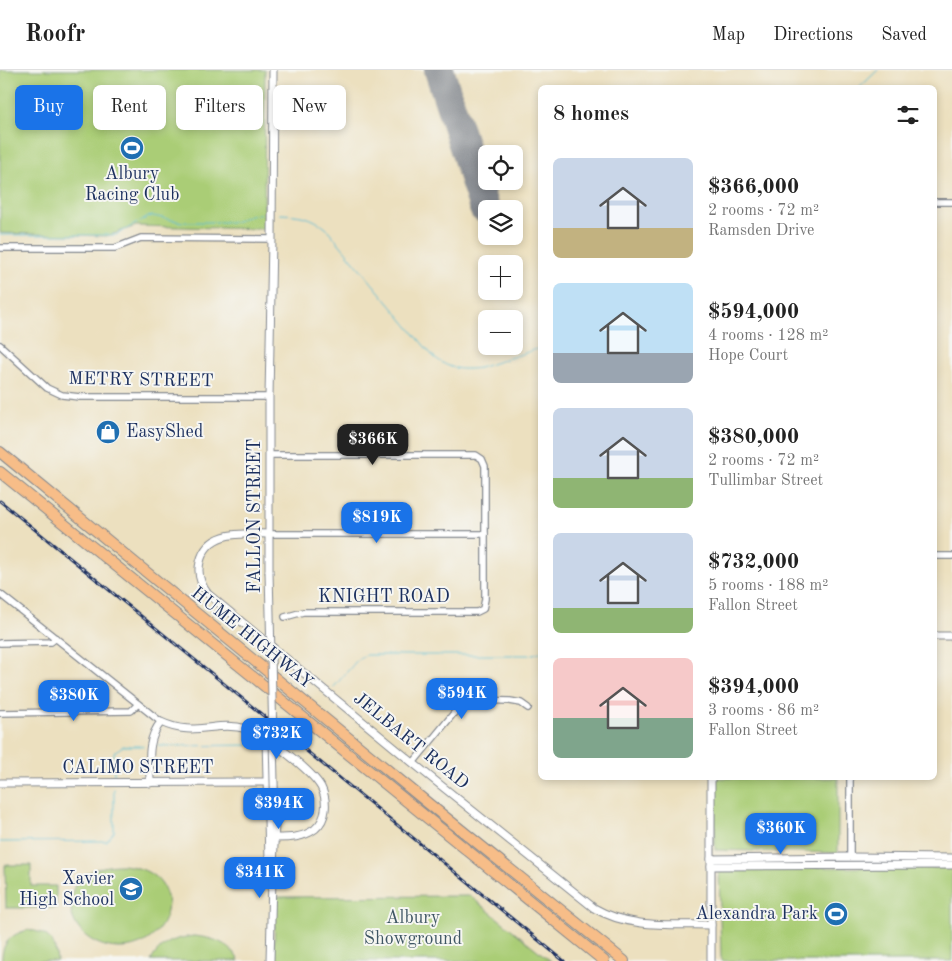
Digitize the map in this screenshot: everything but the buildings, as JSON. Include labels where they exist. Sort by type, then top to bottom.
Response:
[{"type":"highway","name":"HUME HIGHWAY","points":[[0,452],[624,961]]},
{"type":"highway","name":"HUME HIGHWAY","points":[[0,472],[604,961]]},
{"type":"street","name":"FALLON STREET","points":[[270,961],[275,838],[269,572],[273,70]]},
{"type":"street","points":[[937,202],[952,202]]},
{"type":"street","points":[[0,248],[115,248],[141,238],[272,239]]},
{"type":"street","name":"METRY STREET","points":[[0,345],[47,388],[62,395],[80,398],[269,397]]},
{"type":"street","points":[[269,455],[476,456],[482,459],[485,466],[485,534],[269,534]]},
{"type":"street","name":"JELBART ROAD","points":[[269,534],[227,534],[214,540],[204,552],[200,564],[200,579],[204,590],[413,763],[602,913],[617,919],[636,923],[711,925]]},
{"type":"street","name":"KNIGHT ROAD","points":[[285,617],[303,612],[476,612],[483,609],[485,599],[485,534]]},
{"type":"street","points":[[937,556],[952,556]]},
{"type":"street","points":[[0,594],[161,722],[182,730],[234,727],[246,729],[266,738],[316,780],[322,788],[326,805],[318,826],[299,837],[275,838]]},
{"type":"street","points":[[937,636],[952,636]]},
{"type":"street","points":[[0,643],[51,642],[56,638]]},
{"type":"street","points":[[413,763],[458,708],[472,700],[521,702],[528,708]]},
{"type":"street","points":[[0,713],[130,711],[138,704]]},
{"type":"street","points":[[150,783],[150,747],[156,728],[161,722]]},
{"type":"street","points":[[266,738],[269,860],[272,881]]},
{"type":"street","points":[[711,780],[711,961]]},
{"type":"street","points":[[850,780],[851,865]]},
{"type":"street","name":"CALIMO STREET","points":[[0,783],[267,782]]},
{"type":"street","points":[[711,862],[850,857],[952,858]]},
{"type":"street","points":[[711,862],[952,865]]},
{"type":"street","points":[[572,935],[578,924]]},
{"type":"green space","name":"Albury Racing Club","points":[[0,70],[265,70],[264,229],[136,226],[107,236],[0,233]]},
{"type":"green space","points":[[715,780],[838,780],[838,853],[715,850]]},
{"type":"green space","points":[[5,865],[31,865],[31,886],[56,886],[56,908],[6,908]]},
{"type":"green space","points":[[122,865],[144,870],[159,881],[166,894],[167,909],[162,924],[152,937],[137,945],[118,948],[108,947],[91,940],[78,927],[73,919],[71,900],[75,886],[84,875],[100,868]]},
{"type":"green space","name":"Alexandra Park","points":[[719,867],[952,868],[952,961],[721,961]]},
{"type":"green space","name":"Albury Showground","points":[[470,896],[551,961],[274,961],[275,897]]},
{"type":"green space","points":[[29,930],[42,933],[50,939],[55,948],[57,961],[2,961],[3,949],[9,940],[23,931]]},
{"type":"green space","points":[[194,936],[221,942],[231,950],[239,961],[151,961],[159,950],[169,942]]},
{"type":"waterway","points":[[862,85],[878,70]]},
{"type":"waterway","points":[[0,235],[116,235],[153,216],[182,222],[235,222],[250,215],[261,214]]},
{"type":"waterway","points":[[280,214],[305,217],[316,221],[327,229],[431,354],[442,363],[459,369],[479,368],[538,349]]},
{"type":"waterway","points":[[333,688],[359,658],[366,655],[530,655],[538,653]]},
{"type":"waterway","points":[[287,731],[297,722]]},
{"type":"waterway","points":[[280,741],[284,735]]},
{"type":"waterway","points":[[158,746],[262,745]]},
{"type":"waterway","points":[[114,776],[114,752],[123,746],[143,746]]},
{"type":"waterway","points":[[0,842],[107,841],[114,832],[114,789]]},
{"type":"taxiway","points":[[443,70],[443,78],[453,113]]},
{"type":"runway","points":[[439,70],[481,200]]},
{"type":"railway","points":[[0,501],[564,961]]},
{"type":"place","name":"Albury Racing Club","points":[[132,148]]},
{"type":"place","name":"EasyShed","points":[[108,432]]},
{"type":"place","name":"Xavier High School","points":[[131,889]]},
{"type":"place","name":"Alexandra Park","points":[[836,914]]}]
